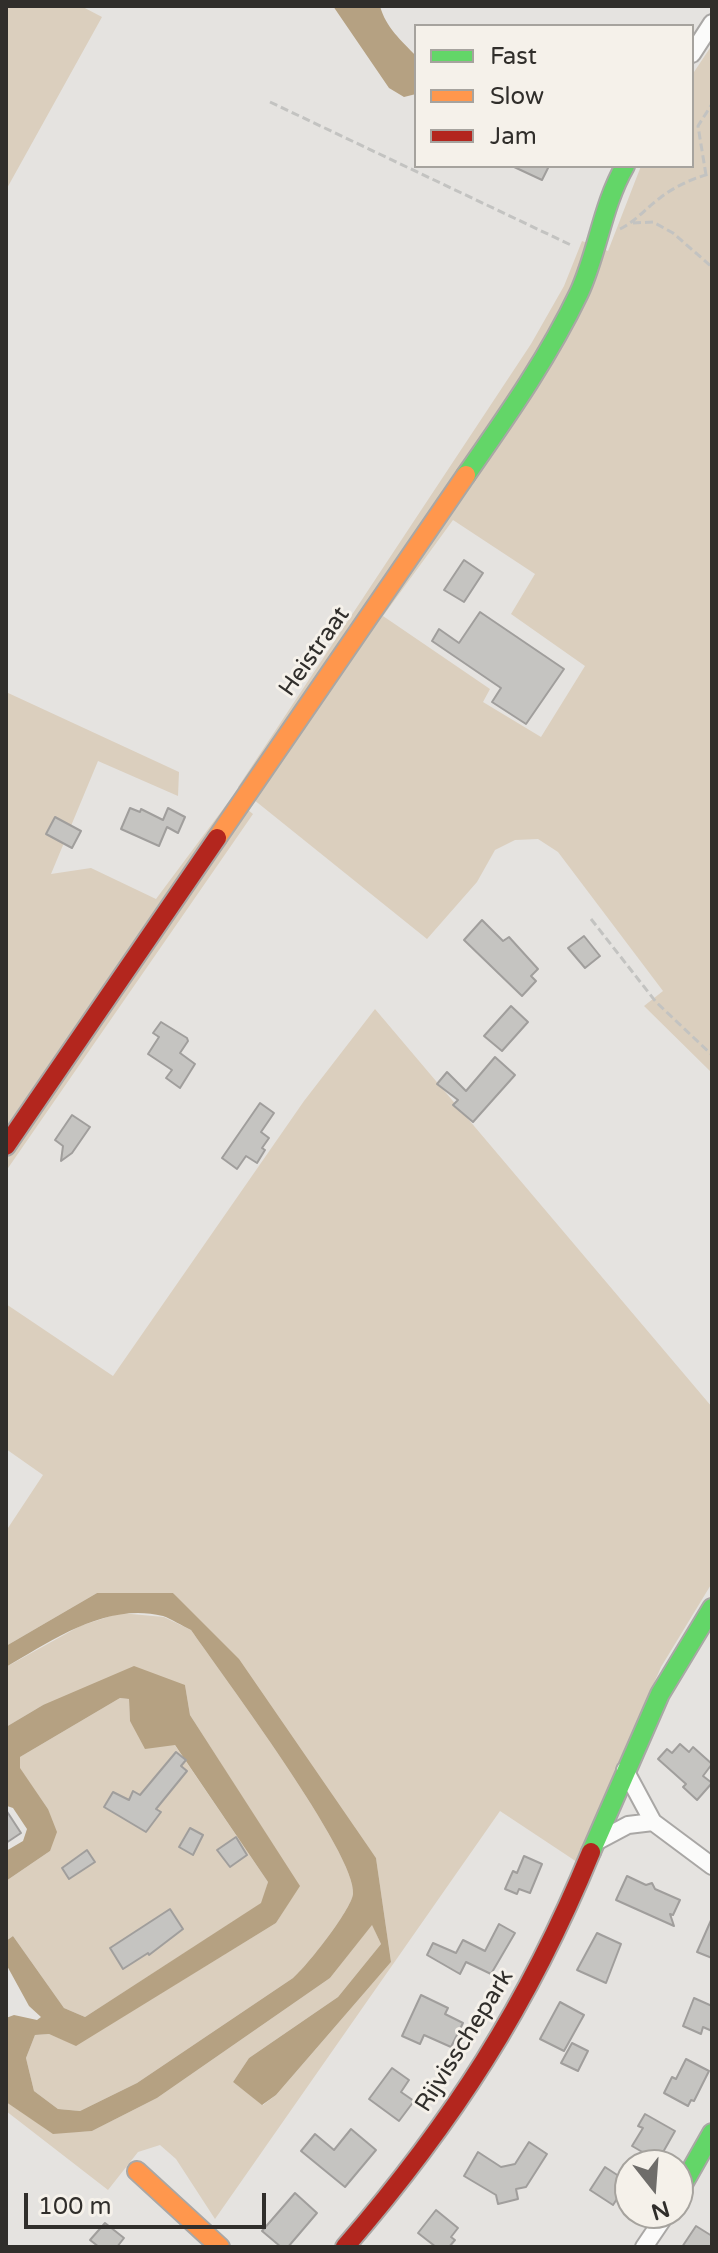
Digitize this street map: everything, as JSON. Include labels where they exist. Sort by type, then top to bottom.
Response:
[{"type":"street","points":[[694,51],[712,23]]},
{"type":"street","name":"Heistraat","points":[[6,1146],[544,362],[581,289],[612,189],[624,168]]},
{"type":"street","name":"Rijvisschepark","points":[[345,2247],[420,2157],[491,2055],[539,1968],[654,1703],[712,1608]]},
{"type":"street","points":[[625,1770],[653,1822],[712,1866]]},
{"type":"street","points":[[596,1842],[628,1825],[653,1822]]},
{"type":"street","points":[[694,2165],[712,2133]]},
{"type":"street","points":[[137,2171],[220,2247]]},
{"type":"street","points":[[644,2247],[656,2229]]},
{"type":"path","points":[[270,102],[592,255]]},
{"type":"path","points":[[706,175],[698,126],[712,104]]},
{"type":"path","points":[[712,173],[661,197],[633,223],[653,222],[673,233],[712,267]]},
{"type":"path","points":[[591,919],[656,1002],[712,1055]]},
{"type":"shaded area","points":[[6,6],[81,6],[102,17],[6,190]]},
{"type":"shaded area","points":[[333,6],[380,6],[390,27],[414,54],[414,94],[404,97],[389,88]]},
{"type":"shaded area","points":[[712,45],[712,1073],[644,1006],[663,991],[558,852],[538,839],[515,840],[495,850],[477,882],[427,939],[238,787],[531,344],[564,286],[582,241],[608,251],[640,168],[694,168],[694,72]],"holes":[[[453,520],[535,574],[511,614],[585,666],[541,737],[483,702],[490,689],[383,616]]]},
{"type":"shaded area","points":[[6,692],[179,772],[178,796],[98,761],[51,874],[91,868],[156,899],[232,797],[253,814],[6,1171]]},
{"type":"shaded area","points":[[375,1009],[712,1407],[712,1583],[661,1667],[577,1862],[500,1811],[215,2219],[176,2159],[160,2145],[138,2152],[108,2190],[6,2111],[6,2102],[53,2133],[92,2131],[157,2098],[330,1978],[372,1924],[381,1944],[338,1997],[249,2058],[233,2082],[263,2105],[276,2095],[391,1962],[376,1858],[173,1593],[97,1593],[6,1646],[6,1531],[43,1475],[6,1449],[6,1304],[113,1376],[304,1101]]},
{"type":"shaded area","points":[[97,1593],[173,1593],[239,1659],[376,1858],[391,1962],[276,2095],[262,2105],[233,2082],[249,2058],[338,1997],[381,1944],[372,1925],[330,1978],[157,2098],[92,2131],[53,2134],[6,2102],[6,2018],[14,2015],[37,2020],[41,2017],[29,2006],[6,1964],[6,1941],[13,1936],[64,2008],[85,2017],[261,1903],[268,1882],[175,1745],[145,1749],[130,1721],[129,1699],[120,1698],[20,1757],[20,1768],[48,1809],[57,1832],[50,1851],[6,1881],[6,1851],[23,1841],[27,1829],[13,1808],[7,1806],[6,1727],[43,1705],[134,1666],[185,1685],[190,1715],[300,1886],[276,1923],[76,2046],[49,2034],[35,2035],[26,2058],[34,2091],[58,2109],[80,2111],[137,2083],[293,1978],[337,1924],[353,1894],[349,1873],[312,1805],[191,1630],[163,1616],[121,1614],[61,1635],[6,1667],[6,1646]]},
{"type":"shaded area","points":[[120,1613],[164,1617],[191,1630],[312,1805],[349,1873],[353,1894],[337,1924],[293,1978],[137,2083],[80,2111],[58,2109],[34,2091],[26,2058],[35,2035],[49,2034],[76,2045],[276,1923],[299,1886],[190,1715],[185,1685],[43,1705],[6,1727],[6,1667],[80,1626]]},
{"type":"shaded area","points":[[120,1698],[129,1699],[130,1721],[174,1744],[268,1882],[262,1903],[85,2017],[64,2008],[13,1936],[6,1941],[6,1881],[50,1851],[48,1809],[19,1768],[20,1757]]},
{"type":"building","points":[[516,168],[548,168],[542,180]]},
{"type":"building","points":[[464,560],[483,573],[464,602],[444,590]]},
{"type":"building","points":[[480,612],[564,669],[526,724],[492,702],[501,688],[432,641],[439,629],[459,643]]},
{"type":"building","points":[[130,808],[140,812],[141,809],[163,820],[168,808],[185,817],[178,833],[167,827],[159,846],[121,829]]},
{"type":"building","points":[[55,817],[81,831],[72,848],[46,834]]},
{"type":"building","points":[[482,920],[503,941],[509,937],[538,969],[531,976],[536,981],[522,996],[464,940]]},
{"type":"building","points":[[584,936],[600,956],[585,968],[568,948]]},
{"type":"building","points":[[511,1006],[528,1022],[502,1051],[484,1036]]},
{"type":"building","points":[[161,1022],[187,1038],[180,1053],[195,1064],[180,1088],[166,1078],[172,1070],[148,1054],[159,1037],[153,1033]]},
{"type":"building","points":[[495,1057],[515,1075],[473,1122],[453,1105],[458,1100],[437,1084],[447,1072],[466,1091]]},
{"type":"building","points":[[260,1103],[274,1113],[261,1132],[269,1138],[262,1148],[265,1150],[257,1163],[246,1156],[237,1169],[222,1158]]},
{"type":"building","points":[[72,1115],[90,1127],[72,1153],[61,1161],[63,1146],[55,1140]]},
{"type":"building","points":[[680,1744],[689,1752],[693,1747],[712,1764],[703,1776],[712,1783],[697,1800],[683,1787],[686,1784],[658,1759],[667,1749],[672,1753]]},
{"type":"building","points":[[176,1752],[186,1760],[181,1766],[187,1771],[156,1809],[161,1812],[146,1832],[104,1807],[113,1792],[129,1800],[133,1791],[140,1795]]},
{"type":"building","points":[[6,1810],[21,1833],[6,1843]]},
{"type":"building","points":[[190,1828],[203,1835],[193,1855],[179,1847]]},
{"type":"building","points":[[236,1837],[247,1855],[230,1867],[217,1850]]},
{"type":"building","points":[[87,1850],[95,1862],[69,1879],[62,1868]]},
{"type":"building","points":[[524,1856],[542,1864],[530,1893],[519,1889],[517,1894],[505,1889],[513,1871],[517,1873]]},
{"type":"building","points":[[627,1876],[646,1885],[652,1883],[655,1889],[680,1900],[673,1915],[670,1914],[674,1926],[616,1900]]},
{"type":"building","points":[[170,1909],[183,1929],[149,1955],[123,1969],[110,1948]]},
{"type":"building","points":[[712,1918],[712,1958],[697,1952]]},
{"type":"building","points":[[499,1924],[515,1933],[491,1974],[466,1962],[460,1974],[427,1955],[433,1943],[456,1953],[463,1940],[485,1951]]},
{"type":"building","points":[[597,1933],[621,1944],[606,1983],[577,1970]]},
{"type":"building","points":[[421,1995],[448,2008],[445,2014],[463,2023],[451,2047],[424,2035],[420,2044],[402,2036]]},
{"type":"building","points":[[694,1998],[712,2006],[712,2031],[703,2027],[701,2034],[683,2026]]},
{"type":"building","points":[[560,2002],[584,2015],[564,2051],[540,2039]]},
{"type":"building","points":[[572,2043],[588,2051],[578,2071],[561,2063]]},
{"type":"building","points":[[686,2059],[709,2071],[694,2101],[691,2100],[688,2106],[664,2093],[672,2077],[676,2079]]},
{"type":"building","points":[[392,2068],[409,2080],[401,2092],[414,2101],[399,2121],[369,2099]]},
{"type":"building","points":[[645,2114],[675,2131],[665,2149],[637,2149],[632,2146],[643,2128],[638,2126]]},
{"type":"building","points":[[351,2129],[376,2150],[345,2187],[301,2151],[315,2134],[334,2150]]},
{"type":"building","points":[[529,2142],[547,2154],[526,2187],[516,2189],[518,2199],[498,2204],[496,2195],[464,2176],[478,2152],[501,2167],[515,2164]]},
{"type":"building","points":[[605,2167],[614,2173],[613,2205],[590,2190]]},
{"type":"building","points":[[295,2193],[317,2213],[288,2247],[281,2247],[262,2231]]},
{"type":"building","points":[[436,2210],[458,2228],[451,2237],[455,2240],[449,2247],[436,2247],[418,2233]]},
{"type":"building","points":[[105,2223],[124,2238],[117,2247],[99,2247],[90,2240]]},
{"type":"building","points":[[696,2226],[712,2236],[712,2247],[682,2247]]},
{"type":"traffic: fast","points":[[466,475],[526,386],[567,317],[579,293],[624,168]]},
{"type":"traffic: fast","points":[[591,1852],[660,1694],[712,1608]]},
{"type":"traffic: fast","points":[[694,2165],[712,2133]]},
{"type":"traffic: slow","points":[[217,838],[466,475]]},
{"type":"traffic: slow","points":[[137,2171],[220,2247]]},
{"type":"traffic: jam","points":[[6,1146],[217,838]]},
{"type":"traffic: jam","points":[[345,2247],[420,2154],[485,2060],[541,1961],[591,1852]]}]
